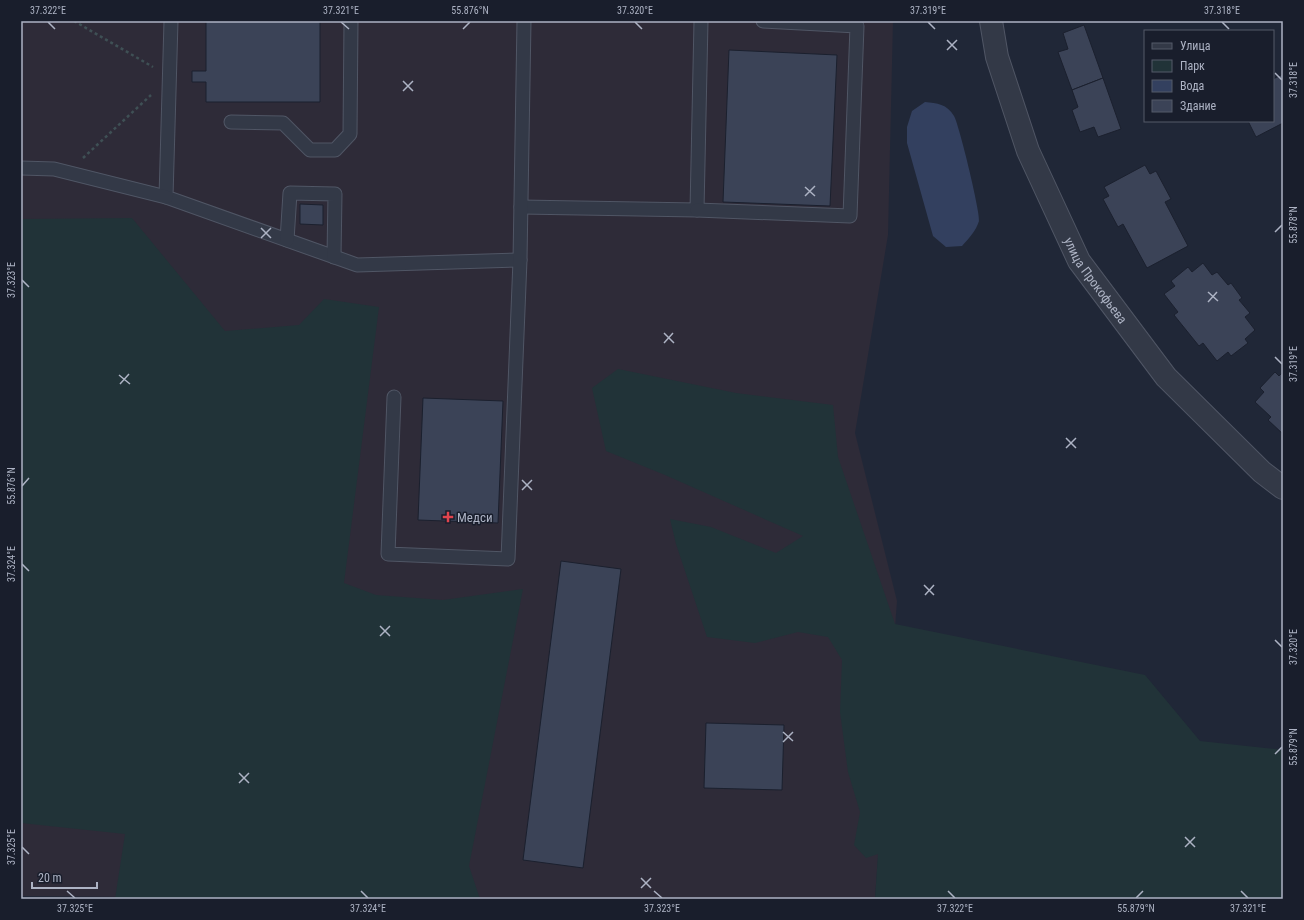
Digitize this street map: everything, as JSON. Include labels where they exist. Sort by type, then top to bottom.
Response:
[{"type":"street","name":"улица Прокофьева","points":[[991,21],[997,57],[1028,151],[1079,261],[1166,377],[1262,472],[1283,488]]},
{"type":"lane","points":[[166,197],[171,21]]},
{"type":"lane","points":[[231,122],[283,122],[310,150],[335,150],[350,134],[351,21]]},
{"type":"lane","points":[[394,397],[388,554],[508,559],[520,260],[524,21]]},
{"type":"lane","points":[[697,210],[701,21]]},
{"type":"lane","points":[[521,207],[697,210],[850,216],[857,24],[763,21]]},
{"type":"lane","points":[[21,168],[54,170],[166,197],[357,265],[520,260]]},
{"type":"lane","points":[[287,240],[290,193],[335,194],[334,257]]},
{"type":"path","points":[[68,173],[169,77],[74,21]]},
{"type":"shaded area","name":"Медси","points":[[21,21],[893,21],[888,235],[855,433],[897,601],[875,899],[140,899],[140,897],[21,896]]},
{"type":"green space","points":[[132,218],[225,331],[299,325],[324,299],[379,307],[344,583],[376,595],[443,600],[523,589],[469,866],[480,899],[115,899],[125,834],[21,823],[21,219]]},
{"type":"green space","points":[[618,369],[736,393],[833,405],[838,457],[895,624],[1145,675],[1200,741],[1283,750],[1283,899],[875,899],[878,854],[866,858],[854,845],[860,812],[848,772],[840,712],[842,660],[828,637],[798,632],[755,643],[707,637],[676,544],[670,519],[711,527],[776,553],[803,536],[665,475],[606,451],[592,388]]},
{"type":"water","points":[[925,102],[941,105],[951,112],[957,123],[965,151],[977,203],[979,221],[970,237],[962,246],[946,247],[933,236],[907,143],[907,127],[912,111]]},
{"type":"building","points":[[206,21],[320,21],[320,102],[206,102],[206,82],[192,82],[192,71],[206,71]]},
{"type":"building","points":[[1084,25],[1103,78],[1072,90],[1058,52],[1068,49],[1063,33]]},
{"type":"building","points":[[729,50],[837,55],[830,206],[723,202]]},
{"type":"building","points":[[1283,74],[1283,123],[1256,137],[1248,122],[1274,122],[1274,78]]},
{"type":"building","points":[[1103,78],[1121,129],[1098,137],[1094,127],[1080,132],[1072,110],[1078,107],[1072,90]]},
{"type":"building","points":[[1145,165],[1150,174],[1156,171],[1171,199],[1165,202],[1188,246],[1147,268],[1123,224],[1118,227],[1103,199],[1109,196],[1104,187]]},
{"type":"building","points":[[300,204],[323,205],[323,225],[300,224]]},
{"type":"building","points":[[1203,263],[1212,275],[1217,272],[1228,285],[1231,283],[1242,298],[1239,300],[1250,313],[1245,317],[1255,330],[1245,339],[1248,343],[1231,356],[1228,352],[1217,361],[1203,343],[1199,346],[1174,315],[1178,312],[1164,294],[1175,286],[1171,281],[1188,267],[1192,272]]},
{"type":"building","points":[[1275,372],[1279,376],[1283,372],[1283,434],[1268,420],[1271,417],[1255,402],[1264,392],[1260,388]]},
{"type":"building","points":[[423,398],[503,401],[498,523],[418,520]]},
{"type":"building","points":[[561,561],[621,569],[583,868],[523,860]]},
{"type":"building","points":[[706,723],[784,725],[782,790],[704,788]]},
{"type":"place","name":"Медси","points":[[448,517]]}]
